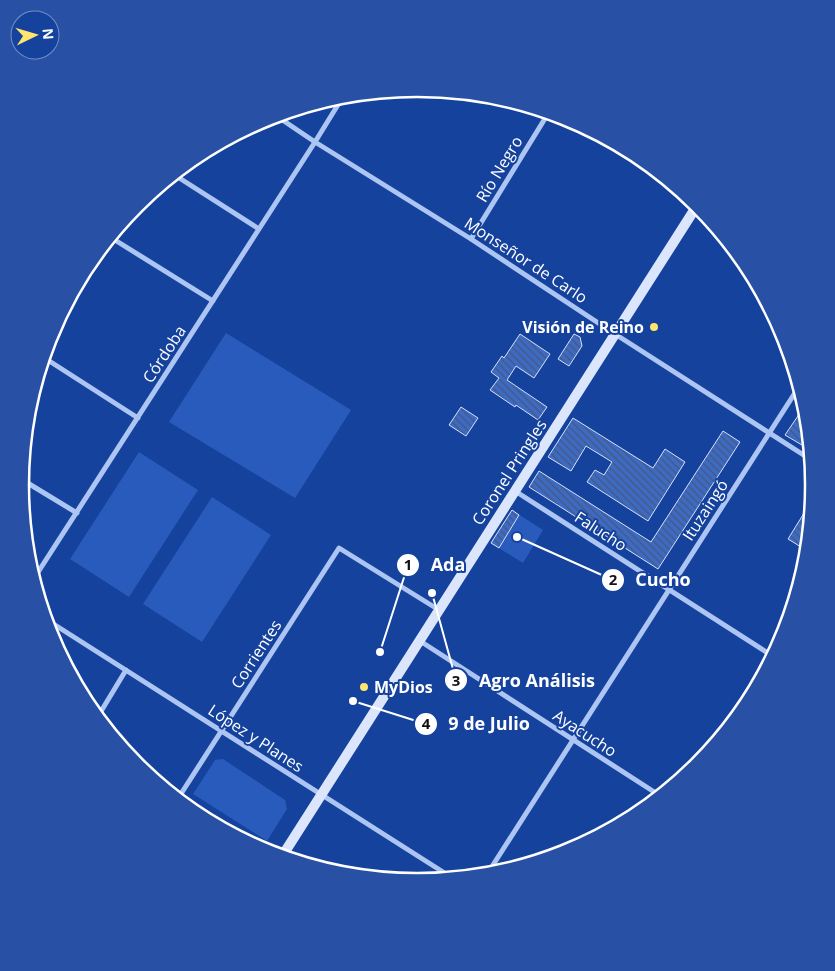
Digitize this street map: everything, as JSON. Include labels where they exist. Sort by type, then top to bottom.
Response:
[{"type":"main road","name":"Coronel Pringles","points":[[285,851],[693,212]]},
{"type":"street","name":"Córdoba","points":[[39,571],[338,105]]},
{"type":"street","name":"Río Negro","points":[[471,239],[545,118]]},
{"type":"street","name":"Monseñor de Carlo","points":[[283,121],[471,239],[805,456]]},
{"type":"street","points":[[180,178],[259,229]]},
{"type":"street","points":[[116,241],[213,301]]},
{"type":"street","points":[[49,361],[138,418]]},
{"type":"street","name":"Ituzaingó","points":[[492,867],[795,393]]},
{"type":"street","points":[[29,484],[76,513]]},
{"type":"street","name":"Falucho","points":[[515,491],[768,653]]},
{"type":"street","name":"Corrientes","points":[[181,794],[339,548],[439,610]]},
{"type":"street","name":"López y Planes","points":[[54,625],[444,873]]},
{"type":"street","name":"Ayacucho","points":[[420,641],[655,793]]},
{"type":"street","points":[[101,711],[126,670]]},
{"type":"shaded area","points":[[226,333],[351,410],[295,498],[169,422]]},
{"type":"shaded area","points":[[139,452],[198,490],[129,597],[70,559]]},
{"type":"shaded area","points":[[212,497],[271,535],[202,642],[143,604]]},
{"type":"shaded area","points":[[512,510],[543,530],[523,563],[491,543]]},
{"type":"shaded area","points":[[223,759],[285,800],[287,809],[267,841],[193,794],[215,760]]},
{"type":"building","points":[[520,334],[550,354],[534,378],[516,366],[507,380],[547,407],[538,420],[490,390],[499,378],[491,372],[502,356],[504,358]]},
{"type":"building","points":[[574,334],[580,337],[582,346],[569,366],[558,359]]},
{"type":"building","points":[[461,407],[478,418],[466,436],[449,425]]},
{"type":"building","points":[[800,414],[804,446],[785,435]]},
{"type":"building","points":[[573,418],[653,468],[665,449],[685,462],[648,521],[587,482],[595,470],[604,475],[612,462],[586,446],[571,471],[548,457]]},
{"type":"building","points":[[723,431],[740,442],[658,569],[529,487],[539,471],[651,542]]},
{"type":"building","points":[[512,510],[519,515],[499,548],[491,543]]},
{"type":"building","points":[[805,512],[801,547],[788,539]]},
{"type":"place","name":"Visión de Reino","points":[[654,327]]},
{"type":"place","name":"Cucho","points":[[517,537]]},
{"type":"place","name":"Agro Análisis","points":[[432,593]]},
{"type":"place","name":"Ada","points":[[380,652]]},
{"type":"place","name":"MyDios","points":[[364,687]]},
{"type":"place","name":"9 de Julio","points":[[353,701]]}]
